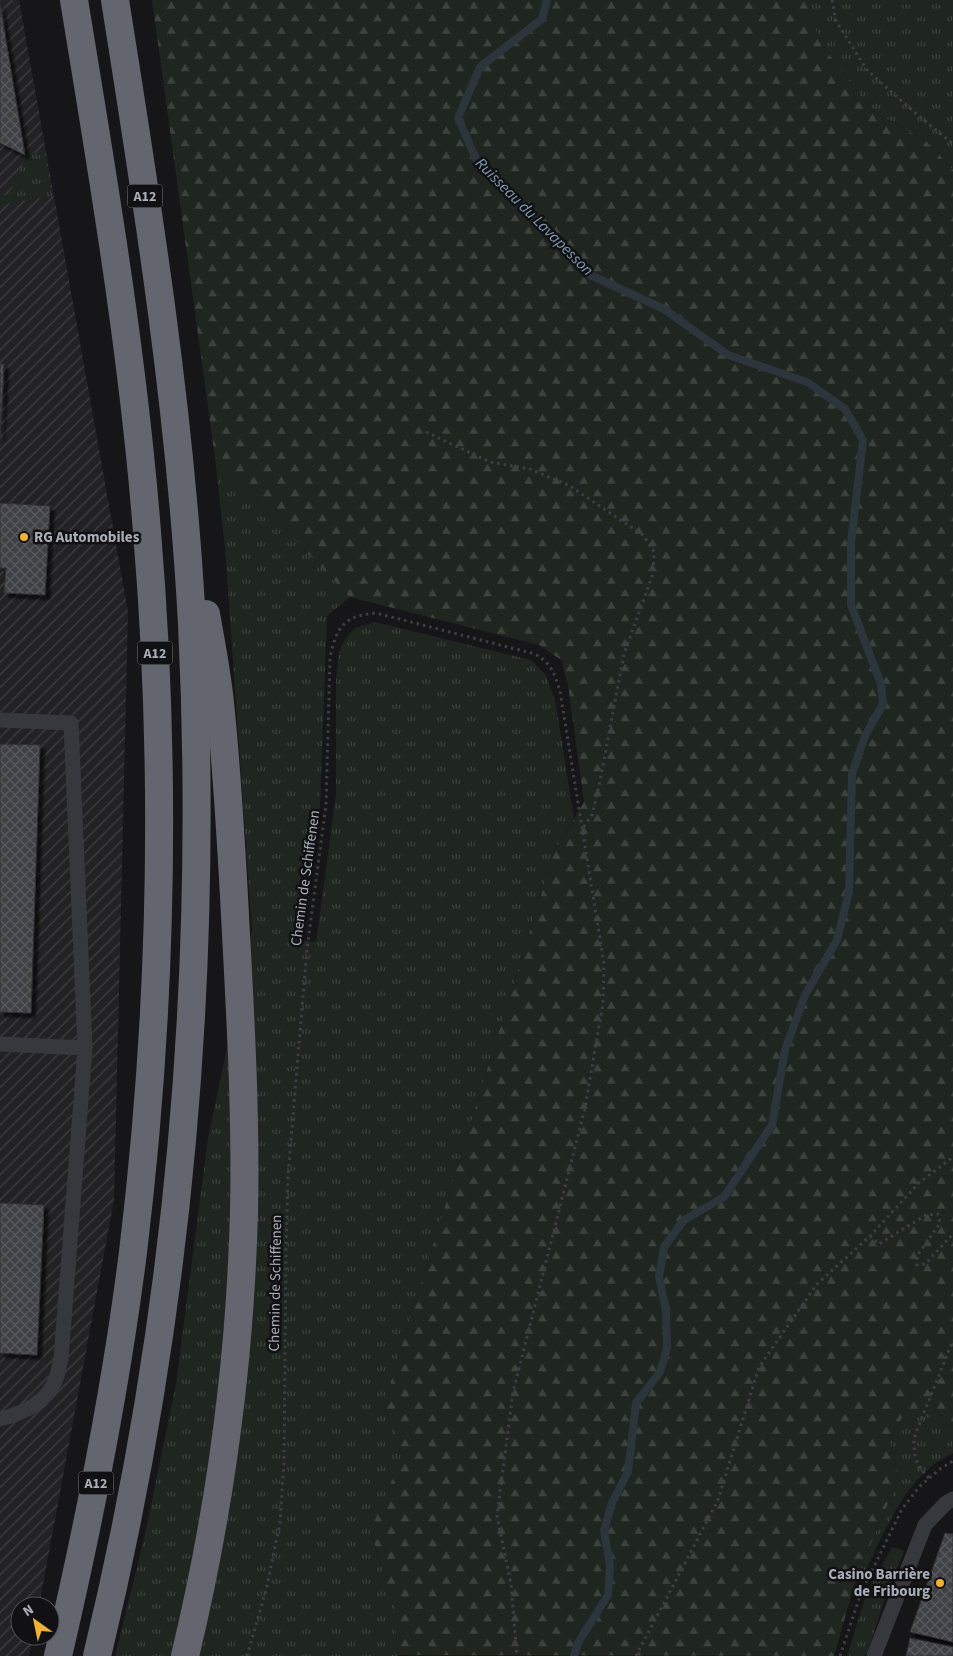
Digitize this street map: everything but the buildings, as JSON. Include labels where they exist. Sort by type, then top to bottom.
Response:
[{"type":"highway","name":"A12","points":[[58,1656],[113,1391],[133,1252],[153,1032],[159,832],[157,693],[147,530],[142,481],[118,277],[74,0]]},
{"type":"highway","name":"A12","points":[[97,1656],[124,1536],[150,1394],[171,1253],[190,1043],[196,885],[192,620],[181,489],[171,392],[151,239],[115,0]]},
{"type":"highway","points":[[171,392],[220,700],[232,868],[244,1094],[244,1212],[237,1334],[225,1442],[201,1589],[185,1656]]},
{"type":"lane","points":[[0,720],[71,723],[85,1048],[61,1360],[56,1380],[44,1398],[22,1413],[0,1419]]},
{"type":"lane","points":[[0,1044],[85,1048]]},
{"type":"lane","points":[[874,1656],[925,1525],[946,1503],[953,1499]]},
{"type":"path","points":[[832,0],[836,21],[867,70],[953,144]]},
{"type":"path","points":[[426,432],[490,462],[530,469],[570,486],[643,535],[654,552],[653,574],[624,654],[592,815],[582,829]]},
{"type":"path","name":"Chemin de Schiffenen","points":[[247,1656],[266,1590],[280,1523],[284,1462],[288,1175],[307,949],[326,806],[330,657],[335,637],[345,622],[358,615],[376,613],[535,654],[546,661],[560,691],[604,964],[603,1003],[585,1108],[513,1392],[497,1516],[511,1584],[518,1656]]},
{"type":"path","points":[[636,1656],[718,1500],[759,1367],[817,1284],[870,1236],[919,1183],[953,1157]]},
{"type":"path","points":[[870,1236],[879,1244],[926,1215],[938,1214],[940,1223],[917,1256],[916,1265],[925,1264],[953,1234]]},
{"type":"path","points":[[929,1478],[920,1469],[914,1455],[914,1438],[953,1340]]},
{"type":"path","points":[[840,1656],[861,1593],[902,1509],[920,1486],[953,1461]]},
{"type":"shaded area","points":[[0,0],[19,0],[128,612],[114,1200],[41,1596],[10,1596],[10,1646],[31,1646],[29,1656],[0,1656]]},
{"type":"green space","points":[[152,0],[808,0],[819,41],[871,110],[926,141],[953,170],[953,1426],[907,1410],[889,1438],[899,1478],[856,1579],[834,1656],[397,1655],[396,1610],[370,1531],[402,1457],[384,1404],[555,850],[584,802],[568,685],[561,660],[539,645],[350,597],[215,458]]},
{"type":"green space","points":[[808,0],[953,0],[953,170],[926,141],[871,110],[819,41]]},
{"type":"green space","points":[[44,151],[52,196],[0,205],[0,193],[8,197],[25,159],[25,155]]},
{"type":"green space","points":[[215,458],[350,597],[327,616],[320,807],[303,940],[316,942],[336,795],[336,679],[339,652],[345,639],[355,628],[375,622],[531,660],[545,674],[555,699],[574,818],[555,850],[384,1404],[402,1457],[370,1532],[396,1610],[398,1656],[115,1656],[146,1530],[176,1384],[208,1138],[252,930],[225,547]]},
{"type":"green space","points":[[907,1410],[953,1426],[953,1453],[933,1465],[911,1488],[892,1516],[863,1576],[856,1579],[899,1478],[889,1438]]},
{"type":"green space","points":[[892,1547],[904,1551],[885,1598],[868,1651],[864,1656],[847,1656],[866,1595]]},
{"type":"waterway","name":"Ruisseau du Lavapesson","points":[[547,0],[542,19],[480,67],[458,118],[477,161],[590,275],[664,309],[728,355],[807,382],[845,409],[863,440],[851,543],[851,605],[881,684],[883,704],[865,736],[852,774],[849,892],[837,940],[805,995],[785,1050],[772,1125],[724,1197],[684,1220],[664,1247],[659,1277],[666,1310],[667,1348],[660,1372],[636,1403],[628,1472],[612,1503],[604,1531],[610,1565],[608,1595],[578,1643],[574,1656]]},
{"type":"place","name":"RG Automobiles","points":[[24,537]]},
{"type":"place","name":"Casino Barrière de Fribourg","points":[[940,1583]]}]
